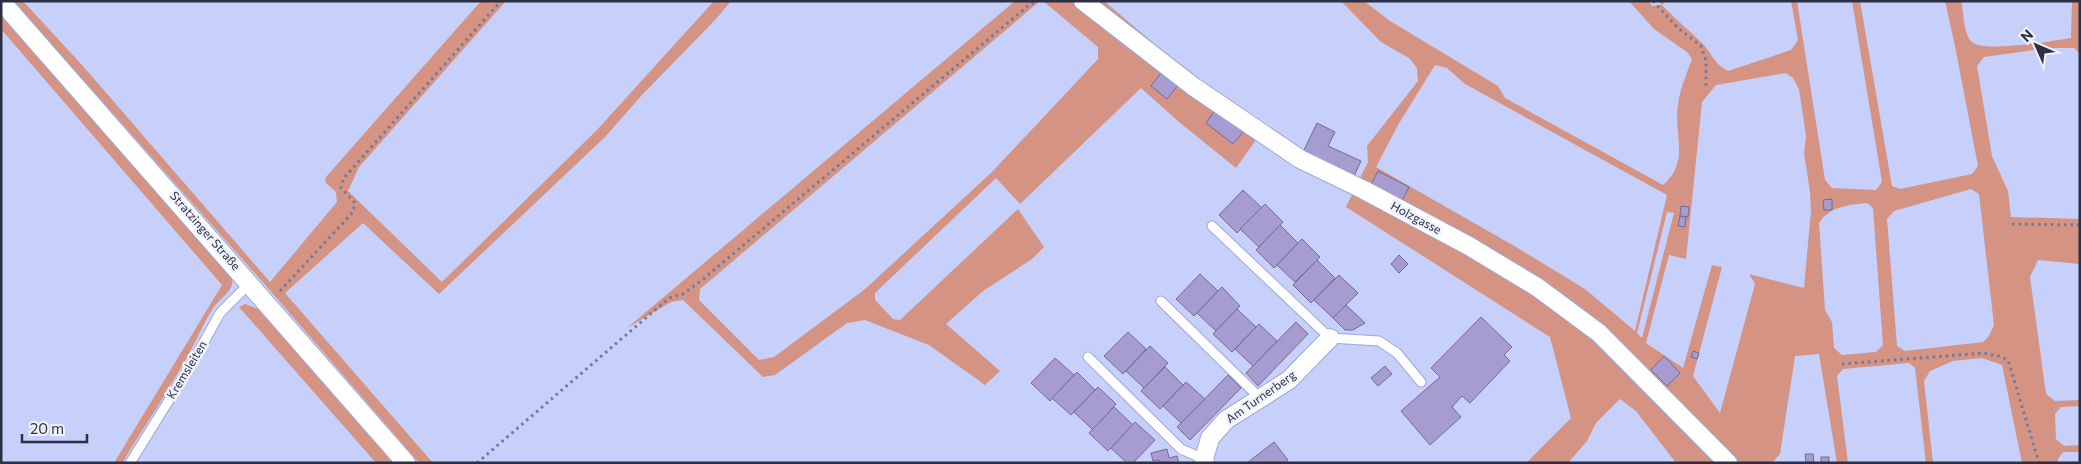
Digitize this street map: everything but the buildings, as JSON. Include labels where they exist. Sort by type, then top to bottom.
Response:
[{"type":"street","name":"Stratzinger Straße","points":[[1,1],[406,463]]},
{"type":"street","name":"Holzgasse","points":[[1083,1],[1194,87],[1300,159],[1364,190],[1470,246],[1537,287],[1599,333],[1728,463]]},
{"type":"street","name":"Am Turnerberg","points":[[1204,461],[1210,438],[1226,420],[1289,380],[1330,338]]},
{"type":"lane","points":[[1212,226],[1330,338],[1379,341],[1397,353],[1421,382]]},
{"type":"lane","name":"Kremsleiten","points":[[130,463],[194,360],[220,313],[250,283]]},
{"type":"lane","points":[[1161,301],[1260,398]]},
{"type":"lane","points":[[1088,358],[1181,449],[1204,461]]},
{"type":"path","points":[[268,304],[353,212],[355,203],[342,188],[343,179],[501,1]]},
{"type":"path","points":[[477,463],[669,298],[683,294],[702,280],[1036,1]]},
{"type":"path","points":[[1653,1],[1678,28],[1701,46],[1706,60],[1706,86]]},
{"type":"path","points":[[2012,224],[2080,225]]},
{"type":"path","points":[[1842,364],[1984,353],[2003,357],[2009,363],[2039,463]]},
{"type":"shaded area","points":[[13,1],[23,1],[82,65],[270,282],[337,202],[336,192],[325,182],[326,177],[481,1],[506,1],[359,167],[348,191],[442,282],[597,130],[714,1],[731,1],[605,137],[439,294],[363,223],[285,293],[433,463],[419,463],[267,287]]},
{"type":"shaded area","points":[[1015,1],[1040,1],[700,289],[699,300],[759,360],[774,357],[864,290],[992,172],[1098,59],[1098,47],[1043,1],[1072,1],[1258,137],[1236,168],[1179,122],[1141,88],[1020,204],[996,178],[875,293],[875,300],[893,319],[900,320],[1018,209],[1044,247],[1032,259],[983,291],[946,324],[1000,371],[985,385],[929,345],[865,320],[847,323],[775,375],[763,377],[683,300],[671,302],[627,328]]},
{"type":"shaded area","points":[[1091,1],[1104,1],[1198,81]]},
{"type":"shaded area","points":[[1341,1],[1364,1],[1390,21],[1498,86],[1505,98],[1663,185],[1671,176],[1679,157],[1678,104],[1692,59],[1687,52],[1654,29],[1629,1],[1649,1],[1652,6],[1662,5],[1728,71],[1791,50],[1798,40],[1791,1],[1797,1],[1825,180],[1832,188],[1876,190],[1882,182],[1852,1],[1860,1],[1892,186],[1900,189],[1972,174],[1978,166],[1945,1],[1961,1],[1965,28],[1972,42],[1979,45],[2004,46],[2071,38],[2072,1],[2080,1],[2080,65],[2079,53],[2074,48],[2048,48],[1984,57],[1977,66],[1992,156],[2008,191],[2011,217],[2080,219],[2080,264],[2038,260],[2030,277],[2046,394],[2055,401],[2080,400],[2080,406],[2061,407],[2055,414],[2056,439],[2064,446],[2080,445],[2080,452],[2063,452],[2058,459],[2058,463],[2022,463],[2002,365],[1982,358],[1953,361],[1930,371],[1924,381],[1933,463],[1926,463],[1915,368],[1909,363],[1843,369],[1837,376],[1848,463],[1837,463],[1819,354],[1795,356],[1780,454],[1772,463],[1676,463],[1636,411],[1620,399],[1596,423],[1587,441],[1568,463],[1526,463],[1571,418],[1550,337],[1346,207],[1368,162],[1367,146],[1418,81],[1417,68],[1409,58],[1381,42]],"holes":[[[1435,65],[1447,68],[1465,84],[1667,195],[1635,331],[1585,289],[1376,167],[1398,125]],[[1786,73],[1793,78],[1799,89],[1806,136],[1804,153],[1811,211],[1804,288],[1749,274],[1755,284],[1720,413],[1693,376],[1722,267],[1712,265],[1683,368],[1646,343],[1669,255],[1686,259],[1702,102],[1716,85]],[[1971,189],[1979,194],[1994,325],[1989,336],[1983,342],[1905,351],[1897,346],[1887,219],[1894,211]],[[1867,203],[1873,208],[1883,345],[1876,352],[1842,355],[1834,348],[1832,322],[1825,310],[1819,223],[1823,217],[1834,210]],[[1667,212],[1674,213],[1642,338],[1637,333]]]},
{"type":"shaded area","points":[[1,13],[232,276],[229,291],[215,305],[181,368],[122,463],[114,463],[222,285],[1,29]]},
{"type":"shaded area","points":[[245,304],[258,309],[393,463],[376,463],[239,307]]}]
